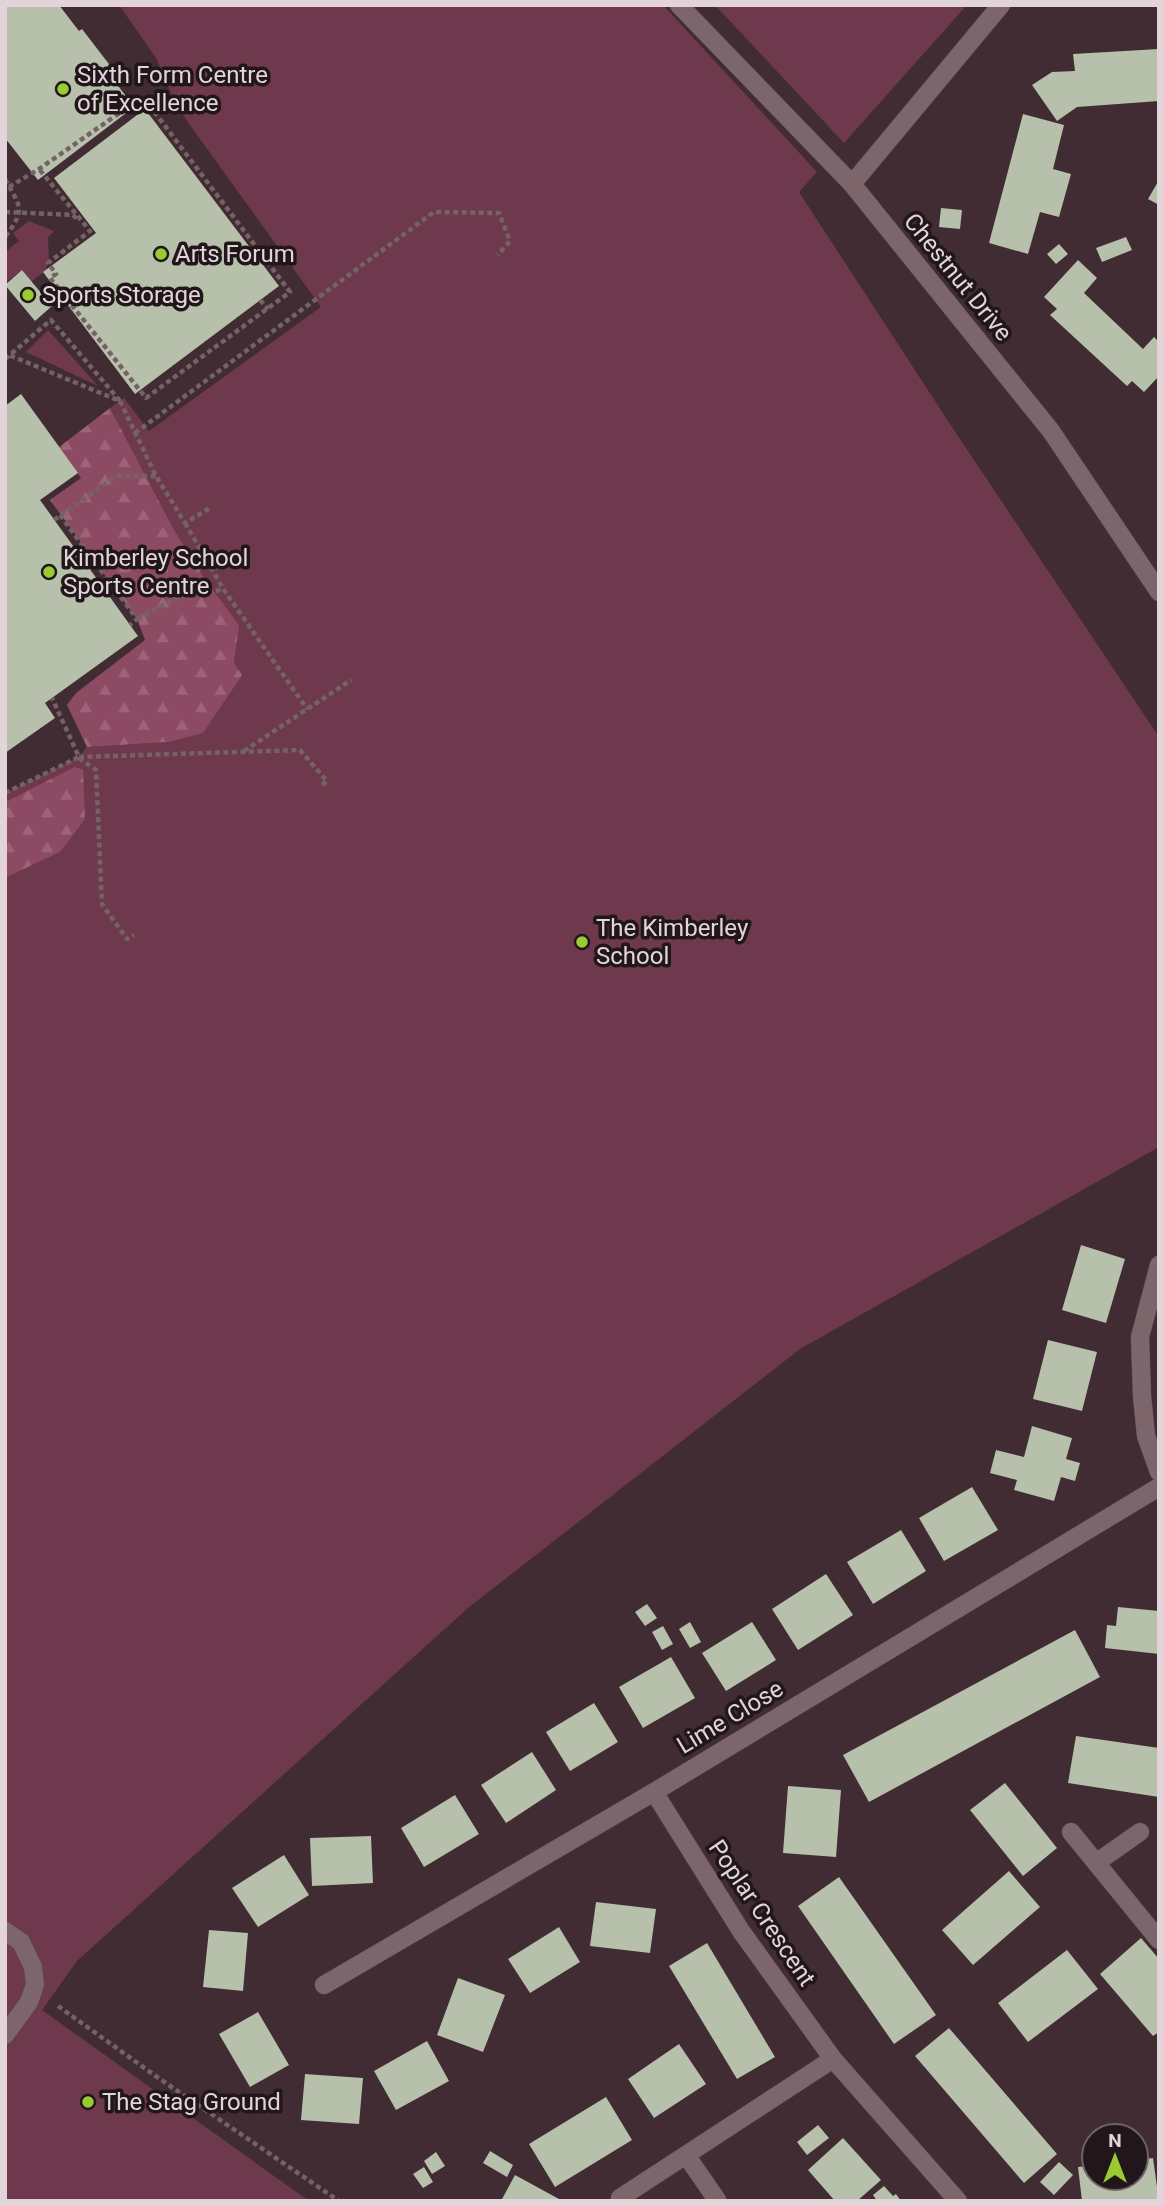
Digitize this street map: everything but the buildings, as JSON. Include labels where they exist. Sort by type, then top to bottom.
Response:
[{"type":"street","name":"Chestnut Drive","points":[[679,5],[852,184],[1051,431],[1159,592]]},
{"type":"street","points":[[852,184],[1001,5]]},
{"type":"street","points":[[1159,1265],[1140,1336],[1146,1437],[1159,1472]]},
{"type":"street","name":"Lime Close","points":[[324,1985],[654,1792],[1159,1487]]},
{"type":"street","name":"Poplar Crescent","points":[[654,1792],[741,1931],[833,2059],[958,2201]]},
{"type":"street","points":[[1071,1832],[1159,1940]]},
{"type":"street","points":[[1096,1863],[1140,1832]]},
{"type":"street","points":[[5,1931],[21,1942],[33,1967],[35,1985],[29,2002],[5,2035]]},
{"type":"street","points":[[620,2198],[833,2059]]},
{"type":"street","points":[[686,2155],[717,2200]]},
{"type":"path","points":[[9,187],[141,98],[207,180],[290,292],[146,398],[50,278],[56,274],[48,263],[90,233]]},
{"type":"path","points":[[39,169],[90,233]]},
{"type":"path","points":[[5,179],[18,202],[19,213],[19,219],[5,237]]},
{"type":"path","points":[[201,184],[207,180]]},
{"type":"path","points":[[5,212],[73,215],[90,233]]},
{"type":"path","points":[[135,433],[435,212],[499,213],[510,242],[498,255]]},
{"type":"path","points":[[260,300],[268,309]]},
{"type":"path","points":[[120,401],[7,357],[51,320],[120,401],[156,476],[223,590],[307,709]]},
{"type":"path","points":[[122,368],[130,363]]},
{"type":"path","points":[[54,520],[117,476],[156,476]]},
{"type":"path","points":[[185,523],[210,508]]},
{"type":"path","points":[[60,515],[137,619]]},
{"type":"path","points":[[130,625],[185,594],[223,590]]},
{"type":"path","points":[[243,751],[351,680]]},
{"type":"path","points":[[52,698],[79,757],[96,769],[102,904],[127,939],[134,934]]},
{"type":"path","points":[[5,793],[79,757],[243,751],[300,750],[327,781],[322,785]]},
{"type":"path","points":[[35,1985],[50,2000],[157,2077],[339,2201]]},
{"type":"shaded area","name":"The Kimberley School","points":[[119,5],[663,5],[817,172],[799,192],[1159,737],[1159,1147],[800,1349],[468,1608],[77,1961],[42,2010],[309,2201],[5,2201],[5,878],[60,852],[75,768],[5,802],[5,793],[79,757],[87,747],[169,742],[234,663],[238,624],[207,582],[173,528],[110,408],[124,398],[149,431],[321,307],[177,107],[156,58]]},
{"type":"shaded area","points":[[715,5],[967,5],[844,143]]},
{"type":"shaded area","points":[[29,221],[54,231],[48,237],[49,260],[46,270],[31,282],[22,270],[5,283],[5,252],[19,241],[13,233]]},
{"type":"shaded area","points":[[48,330],[98,386],[26,352]]},
{"type":"green space","points":[[110,408],[173,528],[207,582],[239,625],[234,663],[242,675],[203,733],[169,742],[87,747],[67,705],[76,693],[145,640],[137,619],[50,500],[81,478],[59,447]]},
{"type":"green space","points":[[75,767],[83,770],[85,819],[60,852],[5,878],[5,802]]},
{"type":"place","name":"Sixth Form Centre of Excellence","points":[[63,89]]},
{"type":"place","name":"Arts Forum","points":[[161,254]]},
{"type":"place","name":"Sports Storage","points":[[28,295]]},
{"type":"place","name":"Kimberley School Sports Centre","points":[[49,572]]},
{"type":"place","name":"The Kimberley School","points":[[582,942]]},
{"type":"place","name":"The Stag Ground","points":[[88,2102]]}]
